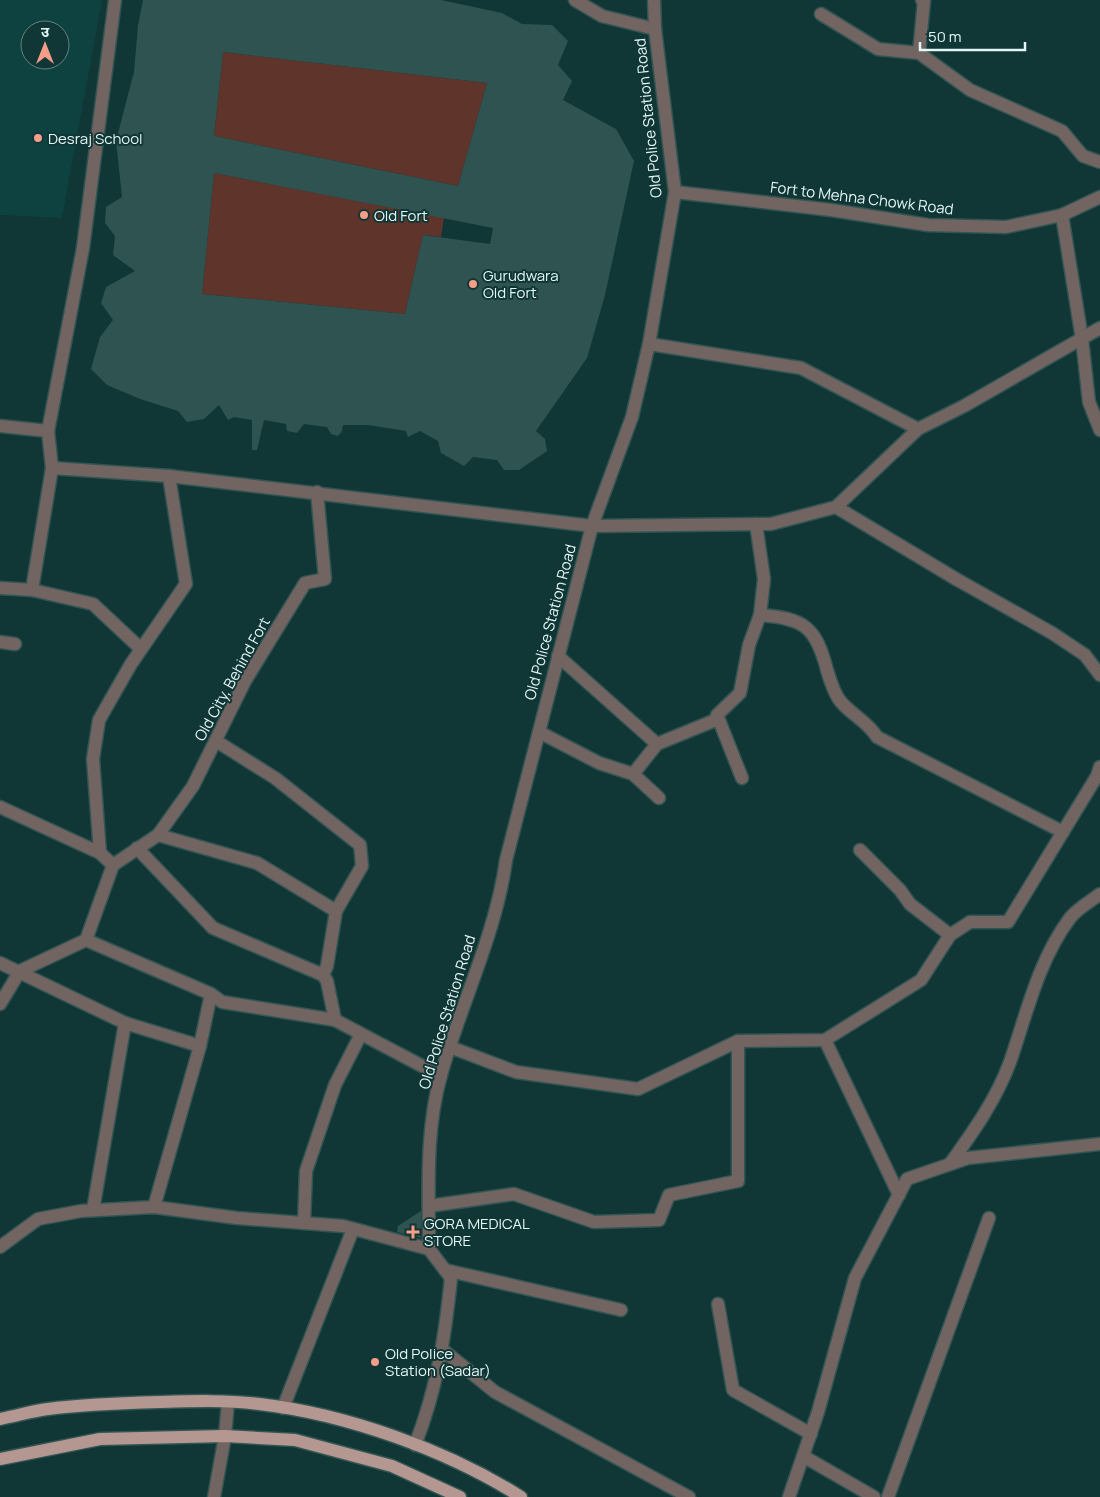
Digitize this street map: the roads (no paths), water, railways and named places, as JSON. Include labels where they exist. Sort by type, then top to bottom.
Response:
[{"type":"main road","points":[[0,1419],[57,1408],[126,1403],[228,1402],[283,1408],[321,1415],[415,1445],[499,1483],[521,1497]]},
{"type":"main road","points":[[0,1459],[100,1439],[225,1436],[295,1440],[392,1466],[460,1497]]},
{"type":"street","points":[[32,590],[52,468],[48,431],[83,248],[115,0]]},
{"type":"street","points":[[574,0],[602,16],[655,29]]},
{"type":"street","name":"Old Police Station Road","points":[[429,1249],[431,1135],[441,1076],[501,894],[506,860],[592,526],[632,417],[649,344],[675,192],[655,29],[654,0]]},
{"type":"street","points":[[919,53],[924,1],[922,0]]},
{"type":"street","points":[[821,14],[878,49],[919,53],[970,90],[1062,131],[1083,156],[1100,162]]},
{"type":"street","name":"Fort to Mehna Chowk Road","points":[[675,192],[831,210],[928,225],[1006,227],[1062,214],[1100,198]]},
{"type":"street","points":[[1062,214],[1082,339],[1089,402],[1100,430]]},
{"type":"street","points":[[52,468],[169,476],[592,526],[772,524],[836,507],[918,429],[1100,328]]},
{"type":"street","points":[[649,344],[801,368],[918,429]]},
{"type":"street","points":[[0,426],[48,431]]},
{"type":"street","points":[[100,853],[93,760],[99,720],[141,649],[186,584],[169,476]]},
{"type":"street","name":"Old City, Behind Fort","points":[[112,865],[158,835],[193,786],[245,681],[305,583],[325,579],[317,492]]},
{"type":"street","points":[[836,507],[1085,655],[1100,676]]},
{"type":"street","points":[[742,778],[717,715],[740,693],[749,645],[760,615],[764,579],[756,524]]},
{"type":"street","points":[[0,588],[32,590],[93,604],[141,649]]},
{"type":"street","points":[[760,615],[786,617],[813,632],[823,654],[830,680],[840,701],[872,728],[877,737],[1063,832]]},
{"type":"street","points":[[0,642],[15,644]]},
{"type":"street","points":[[558,656],[657,744]]},
{"type":"street","points":[[633,774],[657,744],[718,719]]},
{"type":"street","points":[[539,732],[599,763],[633,774],[659,798]]},
{"type":"street","points":[[216,741],[275,778],[360,845],[362,866],[336,911],[327,966],[323,975]]},
{"type":"street","points":[[450,1047],[516,1072],[638,1088],[738,1041],[825,1040],[921,980],[950,935],[970,922],[1008,922],[1100,767]]},
{"type":"street","points":[[0,808],[100,853],[112,865],[86,940],[20,971],[0,1004]]},
{"type":"street","points":[[158,835],[256,863],[336,911]]},
{"type":"street","points":[[137,848],[213,928],[323,975],[327,981],[335,1020]]},
{"type":"street","points":[[860,850],[900,890],[910,904],[950,935]]},
{"type":"street","points":[[950,1164],[982,1121],[1010,1063],[1020,1024],[1048,954],[1072,916],[1100,894]]},
{"type":"street","points":[[86,940],[211,994],[222,1002],[335,1020],[441,1076]]},
{"type":"street","points":[[0,963],[126,1023],[200,1046]]},
{"type":"street","points":[[154,1207],[200,1046],[211,994]]},
{"type":"street","points":[[93,1210],[126,1023]]},
{"type":"street","points":[[304,1223],[306,1171],[335,1084],[361,1034]]},
{"type":"street","points":[[825,1040],[899,1195]]},
{"type":"street","points":[[429,1206],[514,1194],[594,1222],[660,1220],[669,1195],[738,1181],[738,1041]]},
{"type":"street","points":[[789,1497],[811,1434],[855,1278],[907,1179],[968,1158],[1100,1144]]},
{"type":"street","points":[[0,1247],[38,1219],[93,1210],[154,1207],[236,1218],[353,1229],[429,1249],[451,1278],[443,1350],[422,1427],[415,1445]]},
{"type":"street","points":[[888,1497],[989,1218]]},
{"type":"street","points":[[283,1408],[353,1229]]},
{"type":"street","points":[[445,1270],[621,1310]]},
{"type":"street","points":[[718,1304],[733,1390],[811,1434]]},
{"type":"street","points":[[443,1350],[495,1392],[689,1497]]},
{"type":"street","points":[[214,1497],[225,1436],[228,1402]]},
{"type":"street","points":[[803,1456],[874,1497]]},
{"type":"place","name":"Desraj School","points":[[38,138]]},
{"type":"place","name":"Old Fort","points":[[364,215]]},
{"type":"place","name":"Gurudwara Old Fort","points":[[473,284]]},
{"type":"place","name":"GORA MEDICAL STORE","points":[[413,1232]]},
{"type":"place","name":"Old Police Station (Sadar)","points":[[375,1362]]}]
